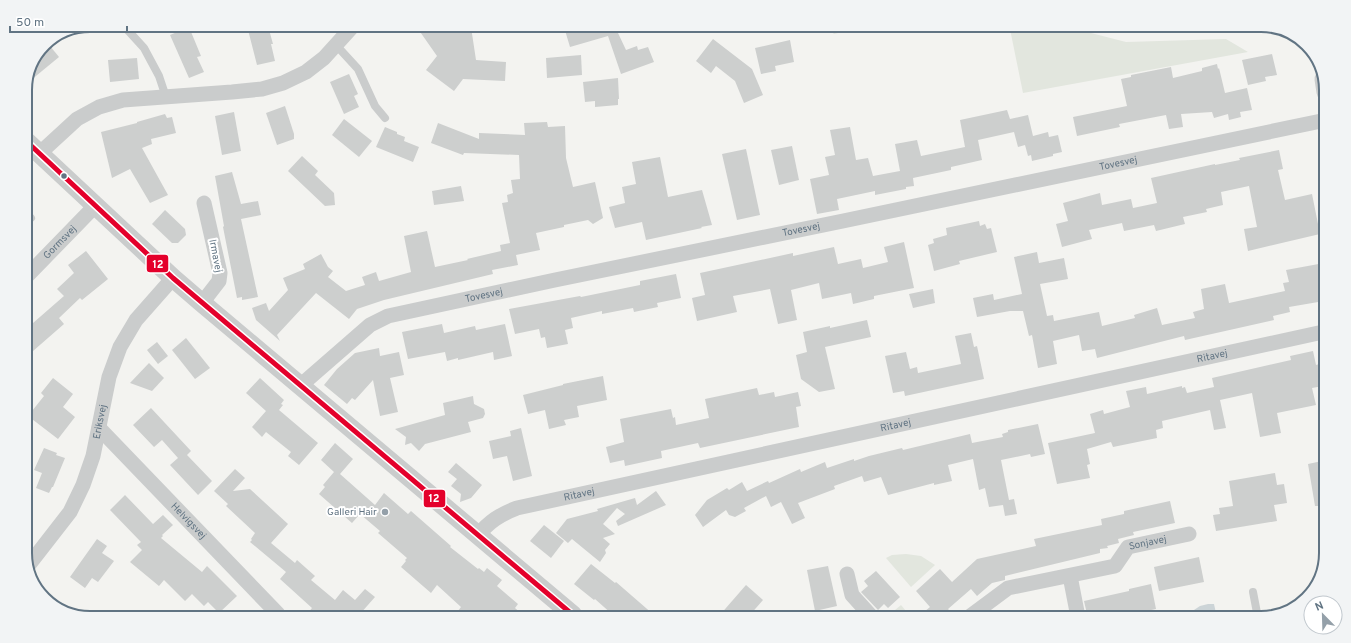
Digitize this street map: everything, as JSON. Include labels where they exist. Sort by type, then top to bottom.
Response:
[{"type":"street","points":[[40,153],[77,119],[99,107],[123,100],[255,90],[283,83],[306,72],[324,58],[348,32]]},
{"type":"street","name":"Tovesvej","points":[[300,386],[370,325],[388,316],[554,280],[1319,121]]},
{"type":"street","points":[[32,146],[173,278],[477,536],[568,611]]},
{"type":"street","name":"Irmavej","points":[[202,303],[219,281],[220,272],[204,203]]},
{"type":"street","name":"Gormsvej","points":[[32,271],[95,206]]},
{"type":"street","name":"Eriksvej","points":[[33,560],[70,512],[83,486],[93,456],[109,377],[120,347],[136,320],[173,278]]},
{"type":"street","name":"Ritavej","points":[[477,536],[488,523],[517,508],[1319,333]]},
{"type":"street","name":"Helvigsvej","points":[[99,428],[275,611]]},
{"type":"street","name":"Sonjavej","points":[[977,611],[1008,588],[1115,566],[1128,547],[1189,534]]},
{"type":"street","points":[[847,574],[852,595],[866,611]]},
{"type":"street","points":[[1070,576],[1077,611]]},
{"type":"lane","points":[[129,32],[144,48],[159,76],[166,97]]},
{"type":"lane","points":[[336,45],[358,69],[375,106],[385,118]]},
{"type":"lane","points":[[1253,592],[1257,611]]},
{"type":"shaded area","points":[[1011,32],[1090,32],[1126,42],[1226,39],[1248,52],[1023,93]]},
{"type":"shaded area","points":[[906,554],[921,556],[935,565],[911,587],[886,558],[892,555]]},
{"type":"shaded area","points":[[1214,604],[1216,611],[1192,611],[1200,606]]},
{"type":"shaded area","points":[[901,605],[906,611],[894,611]]},
{"type":"building","points":[[177,32],[191,32],[201,56],[197,57],[204,72],[189,78],[170,35]]},
{"type":"building","points":[[249,32],[270,32],[275,61],[257,65]]},
{"type":"building","points":[[420,32],[472,32],[476,60],[506,62],[505,81],[463,79],[454,91],[426,70],[437,56]]},
{"type":"building","points":[[566,32],[621,32],[618,33],[626,50],[637,46],[638,50],[648,47],[654,62],[621,74],[608,36],[570,47]]},
{"type":"building","points":[[713,39],[752,69],[763,95],[744,103],[735,81],[716,66],[711,73],[696,61]]},
{"type":"building","points":[[790,40],[794,62],[775,66],[776,71],[761,74],[755,48]]},
{"type":"building","points":[[51,47],[59,57],[33,78],[36,68],[49,49]]},
{"type":"building","points":[[1272,54],[1277,75],[1265,77],[1266,81],[1248,85],[1242,60]]},
{"type":"building","points":[[581,55],[582,75],[547,78],[546,58]]},
{"type":"building","points":[[137,58],[139,79],[110,82],[108,60]]},
{"type":"building","points":[[1217,64],[1225,93],[1247,88],[1252,110],[1240,112],[1241,117],[1229,120],[1228,114],[1214,118],[1212,112],[1181,114],[1183,127],[1169,129],[1166,115],[1119,124],[1120,127],[1077,136],[1073,117],[1127,106],[1121,79],[1131,77],[1131,75],[1171,67],[1173,78],[1202,71],[1202,68]]},
{"type":"building","points":[[349,74],[358,94],[354,96],[359,107],[344,114],[330,82]]},
{"type":"building","points":[[618,78],[618,105],[595,107],[595,101],[585,102],[583,82]]},
{"type":"building","points":[[285,106],[294,134],[294,139],[277,145],[266,113]]},
{"type":"building","points":[[1007,110],[1010,119],[1028,115],[1033,136],[1048,132],[1049,137],[1058,135],[1062,152],[1053,154],[1053,156],[1032,161],[1031,155],[1028,156],[1025,145],[1018,147],[1014,132],[978,140],[982,160],[951,167],[951,170],[913,178],[914,186],[906,187],[906,189],[875,195],[875,191],[837,199],[839,210],[817,214],[810,179],[829,175],[825,157],[835,155],[830,130],[850,127],[856,160],[868,158],[873,176],[900,171],[895,144],[917,140],[921,156],[965,147],[960,120]]},
{"type":"building","points":[[234,112],[241,151],[222,155],[215,116]]},
{"type":"building","points":[[165,114],[167,118],[172,117],[176,133],[151,139],[152,144],[142,148],[168,195],[150,203],[130,169],[112,178],[101,132]]},
{"type":"building","points":[[344,119],[372,141],[359,157],[332,135]]},
{"type":"building","points":[[547,122],[548,127],[565,126],[566,158],[573,187],[595,182],[603,218],[593,224],[588,220],[536,233],[540,250],[516,255],[518,265],[492,270],[493,274],[384,300],[357,309],[349,319],[316,293],[277,335],[280,341],[256,320],[252,308],[266,303],[269,311],[288,290],[283,278],[305,269],[303,264],[321,254],[328,267],[333,271],[328,277],[346,291],[365,285],[362,277],[376,272],[379,281],[411,272],[404,236],[427,231],[435,267],[501,251],[500,245],[510,243],[502,203],[508,202],[507,195],[513,193],[511,180],[520,179],[519,155],[464,153],[463,155],[431,143],[438,123],[479,139],[479,133],[525,135],[524,123]]},
{"type":"building","points":[[385,127],[405,137],[404,141],[419,147],[413,162],[376,147]]},
{"type":"building","points":[[792,146],[799,180],[779,185],[771,150]]},
{"type":"building","points":[[746,149],[760,215],[737,220],[722,154]]},
{"type":"building","points":[[1279,150],[1283,169],[1278,170],[1285,200],[1312,194],[1319,234],[1248,251],[1244,229],[1257,227],[1249,186],[1221,192],[1223,205],[1206,209],[1207,212],[1183,217],[1185,224],[1156,231],[1154,225],[1124,231],[1122,223],[1089,230],[1092,239],[1062,247],[1056,224],[1068,221],[1063,203],[1100,193],[1102,205],[1131,199],[1133,208],[1157,203],[1151,178],[1240,160],[1239,158]]},
{"type":"building","points":[[302,156],[318,171],[315,175],[334,193],[335,205],[325,206],[288,171]]},
{"type":"building","points":[[660,157],[668,197],[702,190],[712,225],[646,240],[642,222],[615,228],[609,207],[625,203],[622,187],[636,184],[632,162]]},
{"type":"building","points":[[232,172],[241,204],[258,201],[261,215],[241,219],[258,297],[242,300],[242,297],[237,298],[215,176]]},
{"type":"building","points":[[461,186],[464,201],[434,205],[432,191]]},
{"type":"building","points":[[165,210],[185,229],[186,235],[178,243],[172,243],[152,224]]},
{"type":"building","points":[[979,221],[980,226],[985,224],[987,229],[991,228],[997,252],[959,261],[960,264],[934,271],[928,245],[934,243],[933,239],[947,235],[946,228]]},
{"type":"building","points":[[904,242],[914,288],[874,296],[874,299],[853,304],[851,293],[822,299],[819,283],[791,290],[797,320],[778,324],[770,289],[733,296],[737,312],[697,321],[692,298],[705,295],[700,273],[793,253],[793,256],[834,247],[838,264],[861,259],[863,268],[888,262],[884,247]]},
{"type":"building","points":[[86,251],[108,279],[82,300],[80,298],[59,318],[64,324],[32,352],[32,324],[64,296],[57,289],[74,273],[68,265]]},
{"type":"building","points":[[1037,252],[1039,263],[1064,258],[1068,279],[1040,284],[1047,316],[1053,315],[1054,321],[1099,312],[1102,326],[1135,318],[1134,315],[1157,308],[1162,325],[1195,318],[1193,312],[1204,309],[1201,289],[1225,284],[1229,303],[1285,291],[1283,283],[1289,282],[1286,270],[1319,264],[1319,302],[1289,307],[1290,312],[1273,316],[1274,320],[1185,340],[1184,336],[1097,358],[1095,349],[1082,351],[1079,335],[1053,341],[1057,364],[1038,368],[1032,335],[1029,336],[1023,311],[1010,311],[977,317],[973,298],[993,294],[994,300],[1022,294],[1014,257]]},
{"type":"building","points":[[676,274],[681,298],[657,303],[658,307],[634,312],[633,308],[602,314],[602,311],[571,318],[573,328],[565,330],[568,344],[547,348],[545,337],[541,338],[539,329],[515,334],[509,309],[640,285],[640,281]]},
{"type":"building","points":[[933,289],[935,303],[913,308],[909,294]]},
{"type":"building","points":[[867,320],[871,337],[825,347],[835,389],[819,392],[801,379],[796,355],[807,352],[803,332]]},
{"type":"building","points":[[442,324],[444,333],[475,326],[476,330],[505,324],[512,356],[494,360],[493,352],[447,361],[445,352],[408,359],[402,332]]},
{"type":"building","points":[[971,333],[974,347],[977,346],[984,379],[905,396],[904,391],[893,393],[885,356],[906,352],[910,369],[917,367],[918,373],[961,364],[955,336]]},
{"type":"building","points":[[186,338],[210,368],[195,379],[172,350]]},
{"type":"building","points":[[157,342],[168,356],[158,364],[147,350]]},
{"type":"building","points":[[379,348],[380,356],[399,352],[404,375],[390,378],[398,412],[380,416],[373,380],[355,400],[352,398],[347,404],[324,385],[337,369],[355,353]]},
{"type":"building","points":[[1313,351],[1316,365],[1319,364],[1319,387],[1312,388],[1316,405],[1277,413],[1281,433],[1260,437],[1252,393],[1220,400],[1226,428],[1214,430],[1210,410],[1162,421],[1163,428],[1156,430],[1157,438],[1113,447],[1111,442],[1087,449],[1090,464],[1087,465],[1090,478],[1057,484],[1048,443],[1095,433],[1090,414],[1103,410],[1104,414],[1130,407],[1126,391],[1146,387],[1147,394],[1182,386],[1182,388],[1185,387],[1187,393],[1214,387],[1212,378],[1291,360],[1290,356]]},
{"type":"building","points":[[149,363],[164,378],[152,391],[130,383]]},
{"type":"building","points":[[603,376],[607,400],[577,406],[579,417],[564,420],[566,425],[549,429],[545,410],[528,414],[523,395],[563,384]]},
{"type":"building","points":[[53,378],[73,394],[63,407],[75,417],[58,439],[32,419],[32,411],[44,396],[41,393]]},
{"type":"building","points":[[260,378],[284,400],[281,404],[283,405],[279,410],[318,443],[299,465],[288,456],[291,452],[266,432],[262,437],[252,427],[266,411],[246,393]]},
{"type":"building","points":[[757,388],[759,395],[774,392],[775,397],[798,392],[801,406],[796,407],[799,427],[700,448],[698,443],[661,451],[662,458],[625,466],[624,460],[610,463],[606,447],[624,442],[620,419],[671,409],[673,418],[675,417],[676,425],[709,418],[705,399]]},
{"type":"building","points":[[473,396],[474,404],[484,409],[485,414],[483,418],[468,422],[471,432],[425,444],[419,451],[411,443],[405,445],[406,437],[395,429],[445,415],[443,403]]},
{"type":"building","points":[[151,408],[191,451],[187,455],[212,481],[198,495],[170,465],[178,458],[162,440],[154,447],[133,425]]},
{"type":"building","points":[[1038,424],[1045,454],[1031,457],[1030,454],[1001,460],[1009,500],[1014,499],[1017,514],[1005,516],[1003,505],[989,507],[985,488],[979,490],[973,459],[948,465],[952,481],[934,485],[934,483],[888,495],[881,477],[864,482],[862,476],[834,486],[835,489],[798,503],[805,518],[792,524],[781,502],[771,507],[766,496],[744,508],[746,511],[735,517],[729,515],[726,510],[703,527],[695,515],[707,500],[727,488],[729,490],[742,482],[747,491],[800,469],[801,472],[825,462],[827,468],[854,459],[854,461],[902,448],[903,450],[970,434],[972,443],[1003,437],[1002,434],[1008,432],[1008,430]]},
{"type":"building","points":[[521,428],[532,476],[513,481],[507,456],[493,459],[489,441],[511,436],[510,431]]},
{"type":"building","points":[[335,443],[353,459],[340,474],[375,505],[384,493],[408,514],[411,511],[451,546],[450,547],[478,569],[479,568],[484,572],[487,568],[502,580],[497,586],[518,604],[515,608],[518,611],[458,611],[461,607],[437,585],[431,593],[401,567],[407,558],[378,533],[380,531],[360,514],[352,523],[319,494],[325,487],[323,485],[334,472],[321,460]]},
{"type":"building","points":[[44,448],[65,458],[49,493],[36,488],[42,473],[34,470]]},
{"type":"building","points":[[1319,462],[1319,506],[1315,506],[1308,464]]},
{"type":"building","points":[[456,463],[482,485],[471,498],[460,502],[461,494],[451,486],[457,479],[448,472]]},
{"type":"building","points":[[235,469],[245,478],[233,491],[250,489],[288,524],[271,543],[295,563],[297,560],[315,576],[311,580],[335,600],[343,590],[355,600],[365,589],[375,597],[363,611],[310,611],[312,608],[280,579],[286,572],[250,542],[255,533],[226,506],[228,504],[214,491]]},
{"type":"building","points":[[1275,473],[1277,485],[1284,484],[1287,503],[1274,505],[1277,521],[1216,531],[1213,515],[1220,514],[1219,508],[1233,506],[1229,481]]},
{"type":"building","points":[[656,491],[666,505],[618,526],[616,521],[625,514],[617,508],[603,524],[615,534],[603,538],[610,544],[605,550],[606,553],[600,562],[572,539],[568,543],[556,533],[567,519],[598,511],[597,509],[635,498],[637,505]]},
{"type":"building","points":[[125,495],[153,524],[163,515],[173,525],[162,535],[163,536],[161,538],[202,572],[207,566],[237,596],[221,611],[217,611],[208,602],[204,606],[192,594],[185,601],[164,580],[159,586],[130,562],[142,550],[137,545],[141,542],[110,510]]},
{"type":"building","points":[[1170,501],[1175,523],[1133,532],[1134,535],[1118,539],[1119,543],[1107,546],[1108,548],[1100,549],[1100,553],[1005,576],[1005,580],[992,583],[977,596],[971,589],[948,609],[950,611],[925,611],[930,607],[916,591],[940,569],[952,582],[977,559],[1036,546],[1034,539],[1102,525],[1101,519],[1124,514],[1124,511]]},
{"type":"building","points":[[544,525],[564,541],[551,558],[530,541]]},
{"type":"building","points":[[97,539],[107,546],[102,553],[114,561],[98,582],[92,578],[85,588],[70,577]]},
{"type":"building","points":[[1199,557],[1204,582],[1159,591],[1154,567]]},
{"type":"building","points":[[591,564],[615,583],[616,582],[649,611],[608,611],[574,584]]},
{"type":"building","points":[[828,566],[837,606],[815,611],[807,570]]},
{"type":"building","points":[[876,571],[900,597],[888,608],[884,604],[878,610],[861,592],[868,586],[864,581]]},
{"type":"building","points":[[1151,584],[1156,609],[1147,611],[1086,611],[1084,601],[1129,591],[1129,589]]},
{"type":"building","points":[[746,585],[763,600],[753,611],[723,611]]},
{"type":"transit line","name":"12","points":[[32,147],[173,278],[568,611]]},
{"type":"place","name":"Galleri Hair","points":[[385,512]]}]
